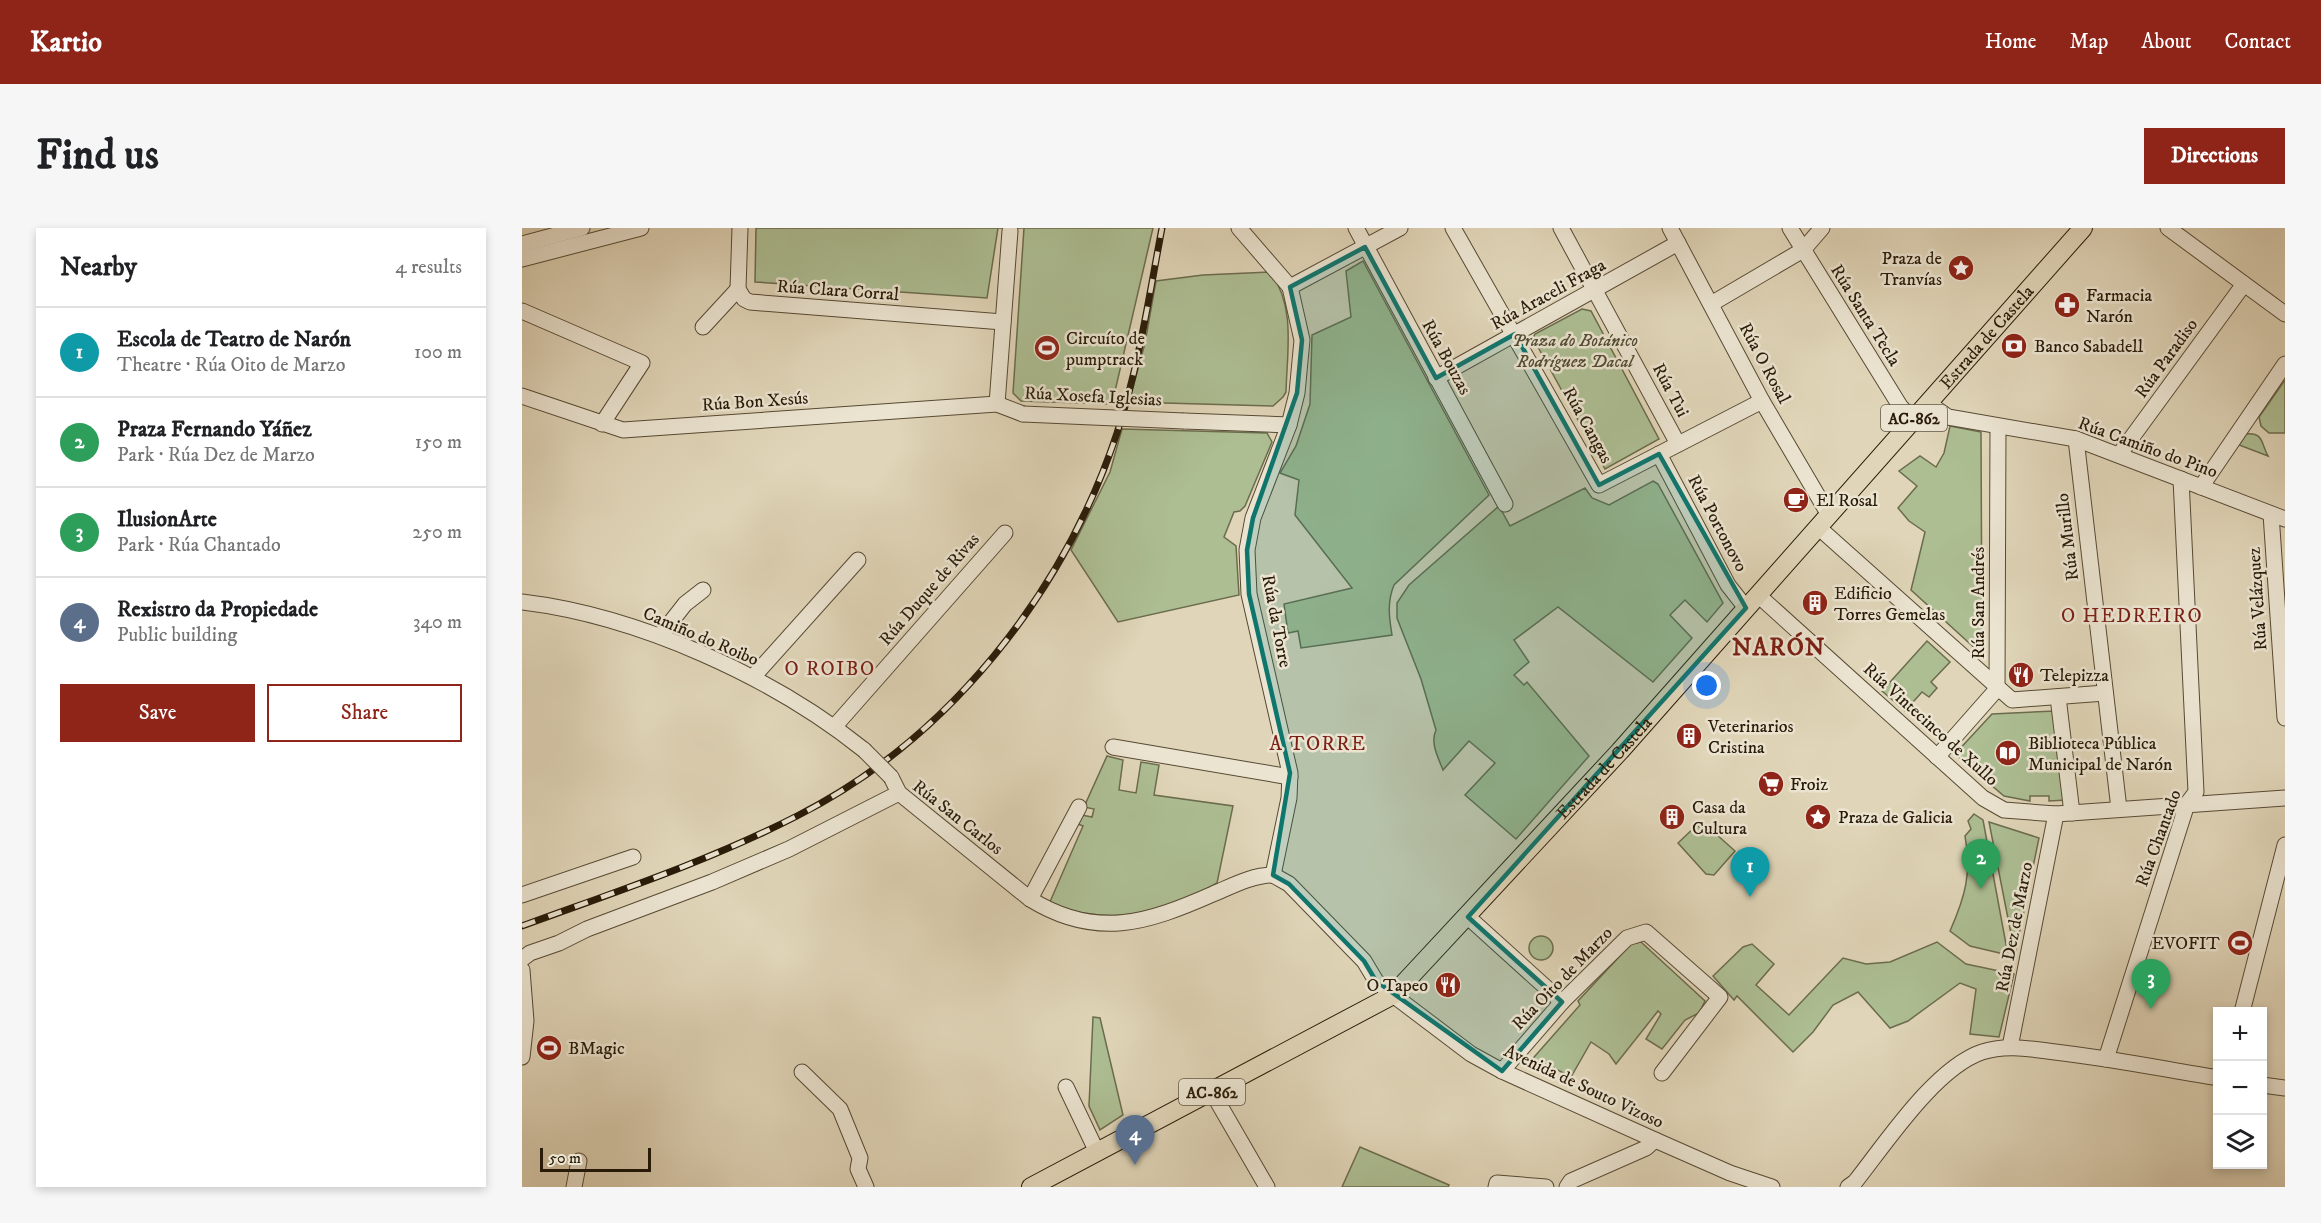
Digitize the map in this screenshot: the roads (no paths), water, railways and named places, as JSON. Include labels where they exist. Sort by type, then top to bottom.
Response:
[{"type":"main road","name":"Estrada de Castela","points":[[1031,1187],[1393,995],[1600,773],[2083,228]]},
{"type":"street","points":[[522,244],[582,228]]},
{"type":"street","points":[[522,259],[641,228]]},
{"type":"street","points":[[703,327],[738,289],[740,228]]},
{"type":"street","name":"Rúa da Torre","points":[[1239,228],[1290,287],[1302,340],[1298,393],[1289,424],[1253,518],[1246,550],[1249,594],[1289,764],[1289,798],[1274,875]]},
{"type":"street","name":"Rúa Bouzas","points":[[1356,228],[1504,504]]},
{"type":"street","points":[[1290,287],[1400,228]]},
{"type":"street","name":"Rúa Cangas","points":[[1453,228],[1599,485],[1659,454]]},
{"type":"street","name":"Rúa Tui","points":[[1561,228],[1678,444]]},
{"type":"street","name":"Rúa O Rosal","points":[[1670,228],[1823,521],[2012,700],[2105,693]]},
{"type":"street","name":"Rúa Santa Tecla","points":[[1790,228],[1900,406],[1913,420]]},
{"type":"street","points":[[1711,304],[1803,250],[1821,228]]},
{"type":"street","points":[[2168,228],[2285,314]]},
{"type":"street","name":"Rúa Xosefa Iglesias","points":[[1010,231],[997,404],[1023,414],[1289,424]]},
{"type":"street","name":"Rúa Araceli Fraga","points":[[1436,378],[1678,243]]},
{"type":"street","name":"Rúa Paradiso","points":[[2119,455],[2244,284]]},
{"type":"street","name":"Rúa Clara Corral","points":[[738,289],[744,299],[757,303],[1003,322]]},
{"type":"street","points":[[522,311],[642,363],[602,424]]},
{"type":"street","points":[[2200,487],[2285,364]]},
{"type":"street","name":"Rúa Bon Xesús","points":[[522,396],[623,430],[997,404]]},
{"type":"street","points":[[1659,454],[1762,401]]},
{"type":"street","name":"Rúa Camiño do Pino","points":[[1928,403],[1948,417],[2076,439],[2278,516]]},
{"type":"street","name":"Rúa San Andrés","points":[[1997,688],[1998,426]]},
{"type":"street","name":"Rúa Murillo","points":[[2076,439],[2119,809]]},
{"type":"street","name":"Rúa Portonovo","points":[[1659,454],[1728,585],[1752,602]]},
{"type":"street","name":"Rúa Chantado","points":[[2106,1059],[2187,804],[2196,792],[2181,479]]},
{"type":"street","name":"Rúa Velázquez","points":[[2278,516],[2285,718]]},
{"type":"street","name":"Rúa Duque de Rivas","points":[[835,726],[1005,533]]},
{"type":"street","points":[[753,677],[858,560]]},
{"type":"street","points":[[660,636],[685,604],[703,590]]},
{"type":"street","name":"Camiño do Roibo","points":[[522,602],[572,610],[660,636],[753,677],[835,726],[891,777],[899,793]]},
{"type":"street","name":"Rúa Vintecinco de Xullo","points":[[1752,602],[1994,806],[2015,812],[2064,813],[2285,798]]},
{"type":"street","points":[[1937,757],[1997,688]]},
{"type":"street","name":"Rúa Dez de Marzo","points":[[2010,1047],[2064,813],[2058,697]]},
{"type":"street","points":[[1113,747],[1290,777]]},
{"type":"street","name":"Rúa San Carlos","points":[[522,959],[530,953],[560,943],[587,929],[712,882],[789,849],[899,793],[1030,899],[1046,909],[1074,919],[1104,923],[1131,922],[1168,913],[1258,876],[1274,875]]},
{"type":"street","points":[[1030,899],[1079,807]]},
{"type":"street","points":[[2243,1007],[2285,845]]},
{"type":"street","points":[[522,895],[633,857]]},
{"type":"street","points":[[1274,875],[1289,884],[1364,961],[1376,981],[1393,995]]},
{"type":"street","points":[[1468,916],[1562,1002]]},
{"type":"street","name":"Rúa Oito de Marzo","points":[[1502,1071],[1562,1002],[1627,938],[1646,932],[1720,997],[1662,1073]]},
{"type":"street","points":[[522,970],[526,1021],[522,1057]]},
{"type":"street","name":"Avenida de Souto Vizoso","points":[[1393,995],[1471,1054],[1502,1071],[1730,1173],[1772,1187]]},
{"type":"street","points":[[1855,1185],[1929,1090],[1946,1075],[1982,1052],[2010,1047],[2106,1059],[2213,1077]]},
{"type":"street","points":[[802,1072],[840,1109],[860,1158],[858,1169],[866,1187]]},
{"type":"street","points":[[2267,1086],[2285,1088]]},
{"type":"street","points":[[1066,1087],[1097,1152]]},
{"type":"street","points":[[1212,1092],[1263,1185]]},
{"type":"street","points":[[1567,1187],[1571,1181],[1646,1148],[1654,1140]]},
{"type":"street","points":[[574,1187],[579,1161]]},
{"type":"street","points":[[1496,1187],[1497,1183],[1546,1187]]},
{"type":"railway","points":[[522,926],[696,862],[797,816],[852,784],[904,746],[951,703],[994,656],[1033,604],[1066,550],[1094,492],[1125,408],[1143,331],[1162,228]]},
{"type":"place","name":"Praza de Tranvías","points":[[1961,268]]},
{"type":"place","name":"Farmacia Narón","points":[[2067,305]]},
{"type":"place","name":"Banco Sabadell","points":[[2014,346]]},
{"type":"place","name":"Circuíto de pumptrack","points":[[1047,348]]},
{"type":"place","name":"El Rosal","points":[[1796,500]]},
{"type":"place","name":"Edificio Torres Gemelas","points":[[1815,603]]},
{"type":"place","name":"Telepizza","points":[[2021,675]]},
{"type":"place","name":"Veterinarios Cristina","points":[[1689,736]]},
{"type":"place","name":"Biblioteca Pública Municipal de Narón","points":[[2008,753]]},
{"type":"place","name":"Froiz","points":[[1771,784]]},
{"type":"place","name":"Casa da Cultura","points":[[1672,817]]},
{"type":"place","name":"Praza de Galicia","points":[[1818,817]]},
{"type":"place","name":"Praza Fernando Yáñez","points":[[1981,889]]},
{"type":"place","name":"Escola de Teatro de Narón","points":[[1750,897]]},
{"type":"place","name":"EVOFIT","points":[[2240,943]]},
{"type":"place","name":"O Tapeo","points":[[1448,985]]},
{"type":"place","name":"IlusionArte","points":[[2151,1009]]},
{"type":"place","name":"BMagic","points":[[549,1048]]},
{"type":"place","name":"Rexistro da Propiedade","points":[[1135,1165]]},
{"type":"district","name":"O HEDREIRO","points":[[2132,615]]},
{"type":"district","name":"NARÓN","points":[[1779,647]]},
{"type":"district","name":"O ROIBO","points":[[830,668]]},
{"type":"district","name":"A TORRE","points":[[1318,743]]},
{"type":"park label","name":"Praza do Botánico Rodríguez Dacal","points":[[1575,350]]}]
